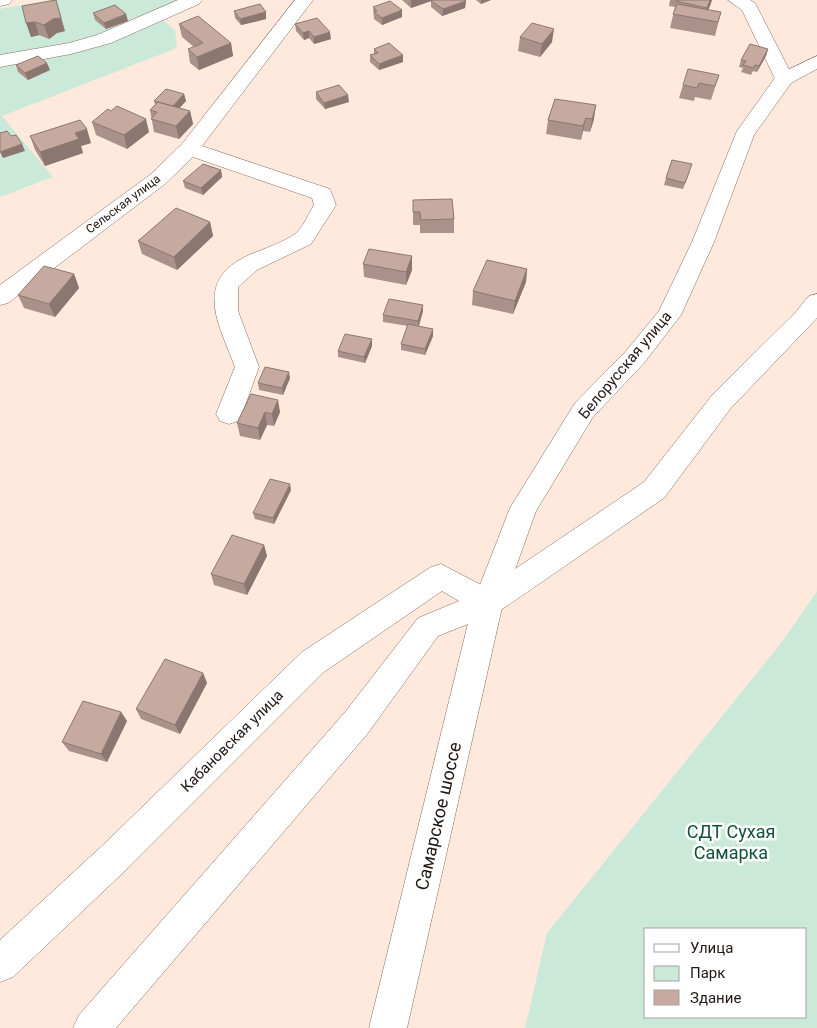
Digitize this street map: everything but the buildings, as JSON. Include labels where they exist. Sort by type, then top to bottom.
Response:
[{"type":"street","points":[[0,61],[71,48],[104,39],[193,0]]},
{"type":"street","name":"Сельская улица","points":[[0,296],[158,179],[189,148],[304,0]]},
{"type":"street","points":[[738,0],[748,7],[784,79]]},
{"type":"street","name":"Белорусская улица","points":[[488,603],[524,508],[584,410],[635,357],[669,315],[703,242],[744,135],[784,79],[817,62]]},
{"type":"street","points":[[189,148],[322,194],[325,205],[303,239],[249,264],[227,284],[226,311],[246,366],[228,414]]},
{"type":"street","points":[[92,1028],[357,722],[428,627],[488,603],[654,490],[722,401],[803,319],[817,302]]},
{"type":"street","name":"Кабановская улица","points":[[0,964],[124,849],[313,662],[441,576],[488,603]]},
{"type":"street","name":"Самарское шоссе","points":[[388,1028],[488,603]]},
{"type":"green space","points":[[50,0],[177,0],[152,11],[175,30],[177,48],[2,116],[53,177],[0,197],[0,9]]},
{"type":"green space","name":"СДТ Сухая Самарка","points":[[817,591],[817,1028],[525,1028],[547,933],[782,642]]}]
